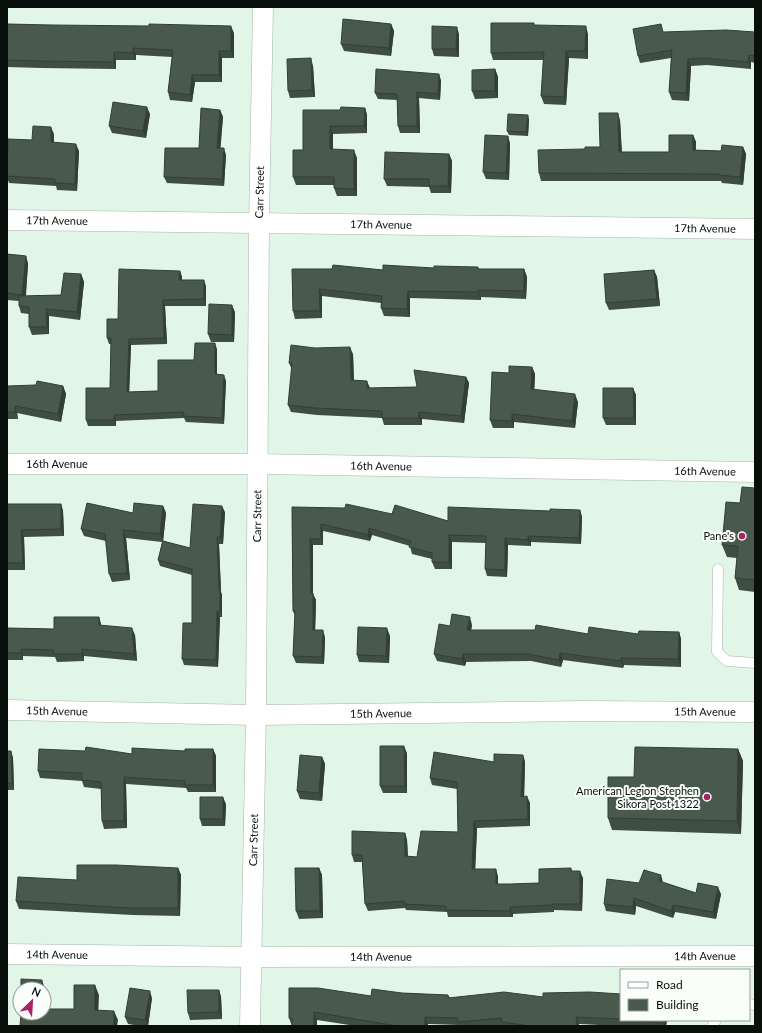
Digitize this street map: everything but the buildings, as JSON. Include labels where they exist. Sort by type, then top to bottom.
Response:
[{"type":"street","name":"Carr Street","points":[[250,1026],[256,715],[259,222],[263,7]]},
{"type":"street","name":"17th Avenue","points":[[7,220],[755,228]]},
{"type":"street","name":"16th Avenue","points":[[7,464],[257,464],[755,472]]},
{"type":"street","name":"15th Avenue","points":[[7,710],[256,715],[583,711],[755,712]]},
{"type":"street","name":"14th Avenue","points":[[7,954],[251,957],[755,956]]},
{"type":"lane","points":[[718,569],[717,652],[728,661],[755,663]]},
{"type":"place","name":"Pane's","points":[[742,536]]},
{"type":"place","name":"American Legion Stephen Sikora Post 1322","points":[[707,797]]}]
